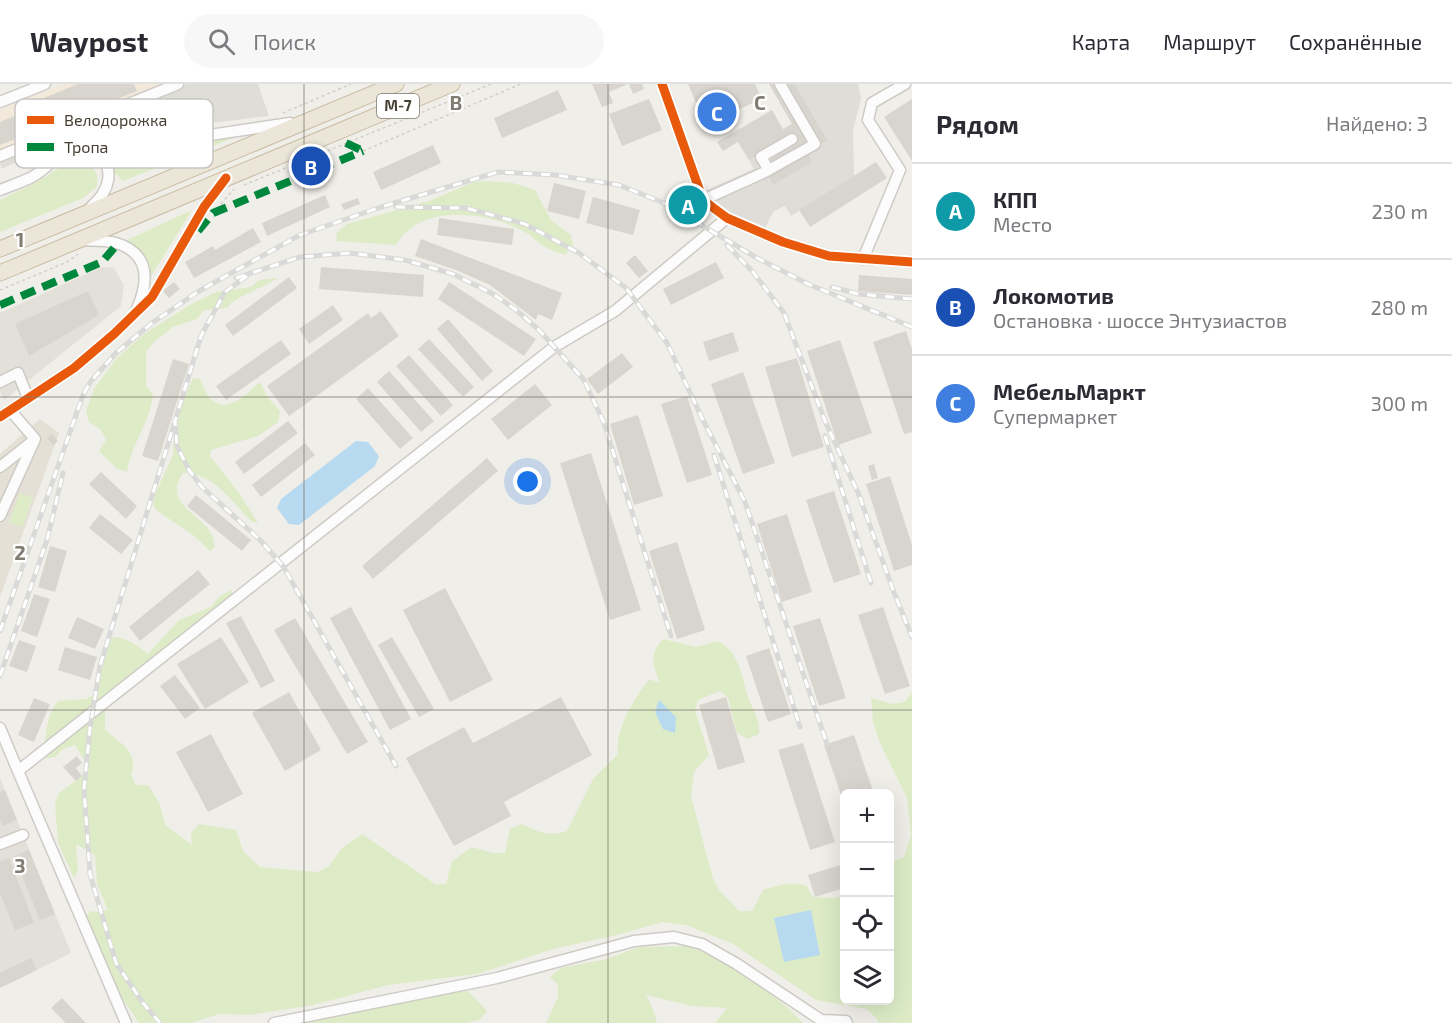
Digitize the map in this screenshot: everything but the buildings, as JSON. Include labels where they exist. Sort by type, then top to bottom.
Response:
[{"type":"highway","name":"М-7","points":[[213,160],[396,84]]},
{"type":"highway","name":"М-7","points":[[0,273],[62,247],[81,246],[230,184],[452,84]]},
{"type":"highway","name":"М-7","points":[[0,249],[193,168]]},
{"type":"street","points":[[0,102],[45,84]]},
{"type":"street","points":[[141,99],[178,84]]},
{"type":"street","points":[[662,84],[703,200],[727,218],[783,242],[829,256],[912,262]]},
{"type":"street","points":[[703,200],[769,170],[815,144],[780,84]]},
{"type":"street","points":[[863,259],[900,170],[868,120],[872,103],[905,84]]},
{"type":"street","points":[[213,134],[308,120]]},
{"type":"street","points":[[769,170],[761,157],[792,139]]},
{"type":"street","points":[[0,156],[15,150]]},
{"type":"street","points":[[0,190],[32,177],[43,168]]},
{"type":"street","points":[[85,213],[100,199],[108,183],[108,168]]},
{"type":"street","points":[[35,439],[5,414],[74,368],[132,319],[173,270],[204,207],[230,184]]},
{"type":"street","points":[[18,771],[554,347],[615,311],[727,218]]},
{"type":"street","points":[[81,246],[116,243],[137,254],[145,272],[146,282],[144,293],[132,319]]},
{"type":"street","points":[[0,382],[18,373],[28,398]]},
{"type":"street","points":[[0,467],[35,439]]},
{"type":"street","points":[[0,516],[35,439]]},
{"type":"street","points":[[0,728],[126,1023]]},
{"type":"street","points":[[0,844],[23,835]]},
{"type":"street","points":[[274,1023],[497,978],[634,941],[674,937],[702,944],[737,964],[821,1020],[846,1021],[847,1023]]},
{"type":"path","points":[[244,185],[491,84]]},
{"type":"path","points":[[363,151],[521,84]]},
{"type":"path","points":[[213,213],[230,184]]},
{"type":"path","points":[[0,290],[68,262],[81,246]]},
{"type":"shaded area","points":[[63,84],[165,84],[128,99],[27,99]]},
{"type":"shaded area","points":[[187,84],[258,84],[269,116],[213,123],[213,99],[149,99]]},
{"type":"shaded area","points":[[795,84],[858,84],[861,99],[853,130],[854,176],[791,216],[785,206],[774,211],[762,233],[727,218],[700,193],[754,169],[749,160],[756,156],[773,185],[807,153],[828,141]]},
{"type":"shaded area","points":[[15,104],[15,145],[0,151],[0,110]]},
{"type":"shaded area","points":[[15,153],[15,163],[1,169],[0,160]]},
{"type":"shaded area","points":[[102,267],[114,268],[124,285],[121,306],[4,400],[0,391],[0,313]]},
{"type":"shaded area","points":[[40,419],[59,433],[0,597],[0,454]]},
{"type":"shaded area","points":[[0,778],[71,953],[0,988]]},
{"type":"green space","points":[[236,137],[213,146],[213,140]]},
{"type":"green space","points":[[60,168],[93,168],[97,175],[97,187],[83,198],[0,232],[0,200]]},
{"type":"green space","points":[[112,168],[156,168],[123,181]]},
{"type":"green space","points":[[474,182],[513,183],[535,190],[551,220],[571,235],[573,246],[565,255],[546,247],[525,232],[510,225],[475,216],[456,215],[421,222],[407,231],[396,245],[336,241],[337,232],[347,224],[429,201]]},
{"type":"green space","points":[[192,210],[151,276],[139,252],[125,241]]},
{"type":"green space","points":[[279,278],[235,300],[227,308],[204,310],[197,319],[173,327],[153,343],[146,352],[146,386],[153,395],[151,405],[132,452],[127,472],[116,468],[99,451],[106,440],[100,429],[89,422],[86,411],[94,389],[116,359],[144,334],[193,303],[216,292],[251,287],[259,280]]},
{"type":"green space","points":[[193,378],[200,379],[213,401],[225,405],[238,400],[260,382],[268,398],[280,411],[278,422],[258,436],[211,450],[210,456],[239,493],[258,523],[251,521],[213,483],[194,474],[183,473],[177,493],[187,509],[209,529],[215,547],[210,551],[193,535],[156,510],[153,505],[155,494],[173,455],[175,421]]},
{"type":"green space","points":[[20,493],[33,497],[22,527],[9,522]]},
{"type":"green space","points":[[231,590],[235,601],[105,707],[105,730],[131,754],[133,767],[131,775],[136,785],[148,785],[160,804],[165,825],[192,845],[191,833],[199,824],[236,830],[243,851],[260,867],[318,872],[329,866],[342,848],[362,834],[435,884],[446,884],[452,861],[472,847],[493,853],[505,853],[510,829],[522,824],[544,833],[555,834],[567,831],[593,779],[618,754],[622,725],[638,695],[649,679],[660,683],[653,660],[655,650],[663,639],[696,647],[718,641],[726,646],[740,668],[757,717],[759,734],[747,739],[737,733],[728,698],[720,691],[698,700],[695,711],[709,755],[694,772],[691,796],[713,879],[719,890],[739,911],[752,911],[763,890],[785,884],[807,886],[813,897],[840,896],[840,1004],[816,1000],[733,944],[686,925],[663,922],[553,949],[477,974],[388,985],[313,1005],[250,1015],[219,1014],[191,1023],[139,1023],[120,995],[87,917],[89,911],[108,910],[97,884],[95,855],[76,844],[78,871],[74,878],[58,843],[55,804],[59,793],[82,776],[87,765],[75,745],[63,749],[55,757],[43,759],[47,728],[58,701],[86,699],[96,694],[110,637],[135,644],[148,654],[179,620],[211,607],[219,597]]},
{"type":"green space","points":[[912,692],[912,1023],[878,1023],[867,1009],[844,1005],[894,1005],[894,861],[904,857],[911,835],[907,798],[880,743],[873,722],[871,698],[893,704],[905,702]]},
{"type":"green space","points":[[687,946],[719,959],[750,977],[803,1023],[715,1023],[727,1008],[692,1006],[646,995],[657,1023],[546,1023],[558,997],[558,985],[550,977],[561,968],[607,959],[639,947]]},
{"type":"green space","points":[[468,991],[487,1011],[480,1020],[465,1023],[304,1023],[422,996]]},
{"type":"water","points":[[356,441],[368,442],[379,456],[375,466],[299,525],[289,524],[277,508],[281,499]]},
{"type":"water","points":[[659,700],[676,717],[675,733],[663,729],[655,712]]},
{"type":"water","points":[[811,910],[820,955],[784,962],[774,918]]},
{"type":"railway","points":[[0,631],[83,395],[91,381],[116,353],[152,323],[199,291],[300,235],[381,207],[498,172],[555,175],[619,185],[664,203],[757,258],[808,284],[912,327]]},
{"type":"railway","points":[[396,207],[466,208],[525,224],[579,253],[626,288],[667,343],[745,502],[827,744]]},
{"type":"railway","points":[[727,245],[753,272],[784,313],[825,421],[859,495],[912,637]]},
{"type":"railway","points":[[236,278],[300,257],[350,253],[405,260],[453,274],[493,294],[516,310],[538,329],[584,380],[604,423],[671,636]]},
{"type":"railway","points":[[247,276],[225,292],[201,336],[175,421],[177,446],[189,470],[202,487],[260,540],[283,566],[396,766]]},
{"type":"railway","points":[[832,287],[858,294],[912,299]]},
{"type":"railway","points":[[160,1023],[143,1003],[116,963],[90,874],[84,789],[90,728],[100,666],[175,421]]},
{"type":"railway","points":[[825,436],[871,583]]},
{"type":"railway","points":[[714,455],[800,727]]},
{"type":"railway","points":[[0,676],[47,540],[63,473]]},
{"type":"marked path","points":[[346,143],[363,151]]},
{"type":"marked path","points":[[198,231],[213,213],[363,151]]},
{"type":"marked path","points":[[0,305],[102,262],[114,248]]},
{"type":"cycle path","points":[[662,84],[703,200],[727,218],[783,242],[829,256],[912,262]]},
{"type":"cycle path","points":[[0,417],[74,368],[152,297],[204,207],[226,178]]},
{"type":"place","name":"МебельМаркт","points":[[717,112]]},
{"type":"place","name":"Локомотив","points":[[311,166]]},
{"type":"place","name":"КПП","points":[[688,205]]}]
